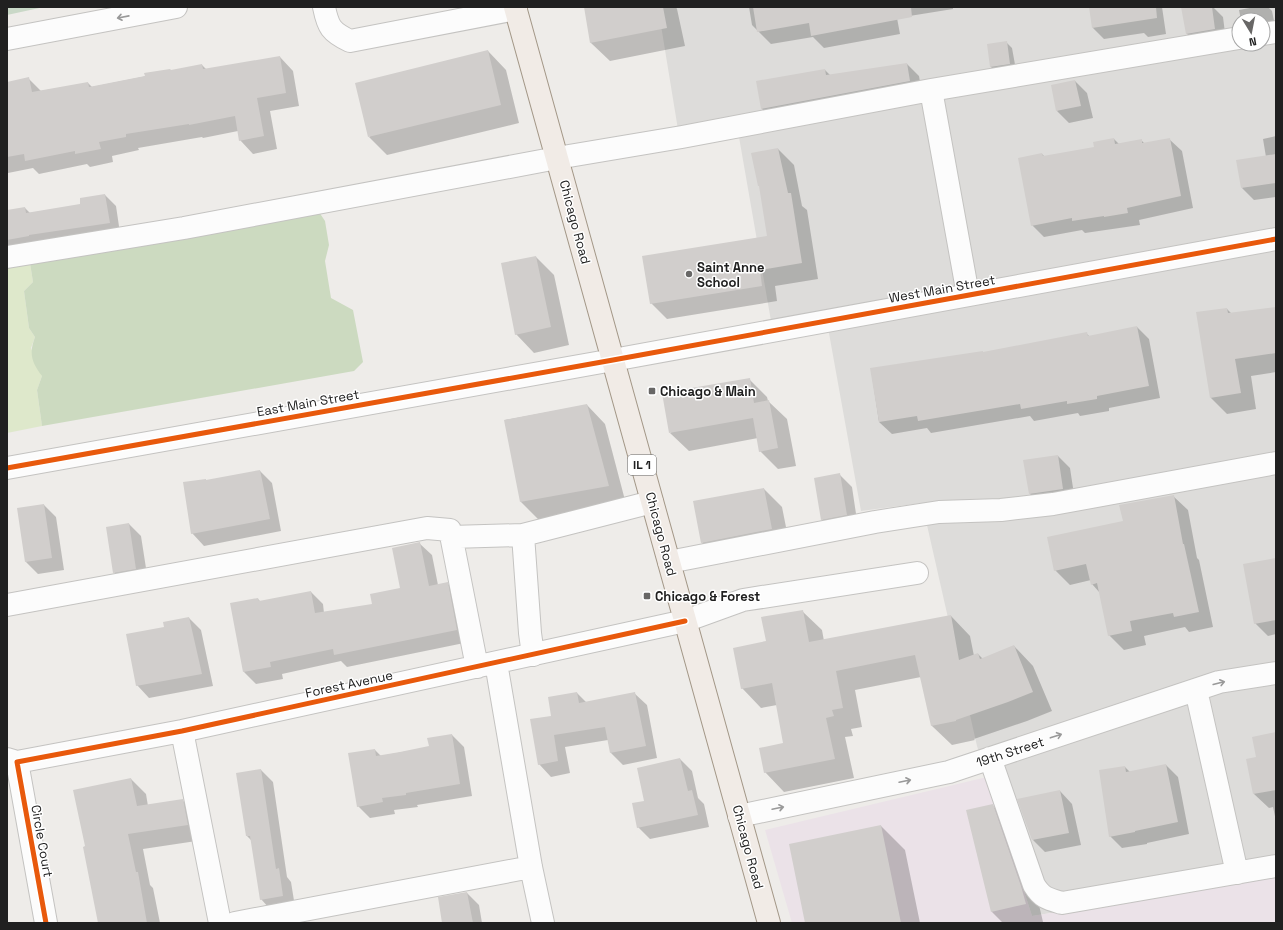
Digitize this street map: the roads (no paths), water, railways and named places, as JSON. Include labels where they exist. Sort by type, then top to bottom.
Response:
[{"type":"main road","name":"Chicago Road","points":[[515,8],[769,923]]},
{"type":"street","points":[[7,39],[176,7]]},
{"type":"street","points":[[324,7],[327,22],[336,34],[350,41],[453,14],[515,8]]},
{"type":"street","points":[[7,257],[184,228],[932,90],[1231,39]]},
{"type":"street","points":[[932,90],[968,295]]},
{"type":"street","name":"West Main Street","points":[[613,360],[1276,239]]},
{"type":"street","name":"East Main Street","points":[[7,468],[613,360]]},
{"type":"street","points":[[669,562],[882,521],[939,512],[1001,510],[1053,504],[1276,463]]},
{"type":"street","points":[[451,537],[523,535],[652,502]]},
{"type":"street","points":[[7,604],[427,528],[450,530],[487,665],[543,923]]},
{"type":"street","points":[[523,535],[533,655]]},
{"type":"street","name":"Forest Avenue","points":[[12,761],[182,731],[533,655],[685,621],[743,600],[917,573]]},
{"type":"street","name":"19th Street","points":[[739,816],[949,772],[1219,682],[1276,673]]},
{"type":"street","points":[[1196,690],[1237,873]]},
{"type":"street","points":[[182,731],[220,923]]},
{"type":"street","points":[[990,758],[1034,885],[1039,893],[1046,899],[1062,904],[1276,866]]},
{"type":"street","name":"Circle Court","points":[[12,761],[46,923]]},
{"type":"street","points":[[235,923],[531,867]]},
{"type":"place","name":"Saint Anne School","points":[[689,274]]},
{"type":"place","name":"Chicago & Main","points":[[652,391]]},
{"type":"place","name":"Chicago & Forest","points":[[647,596]]}]
